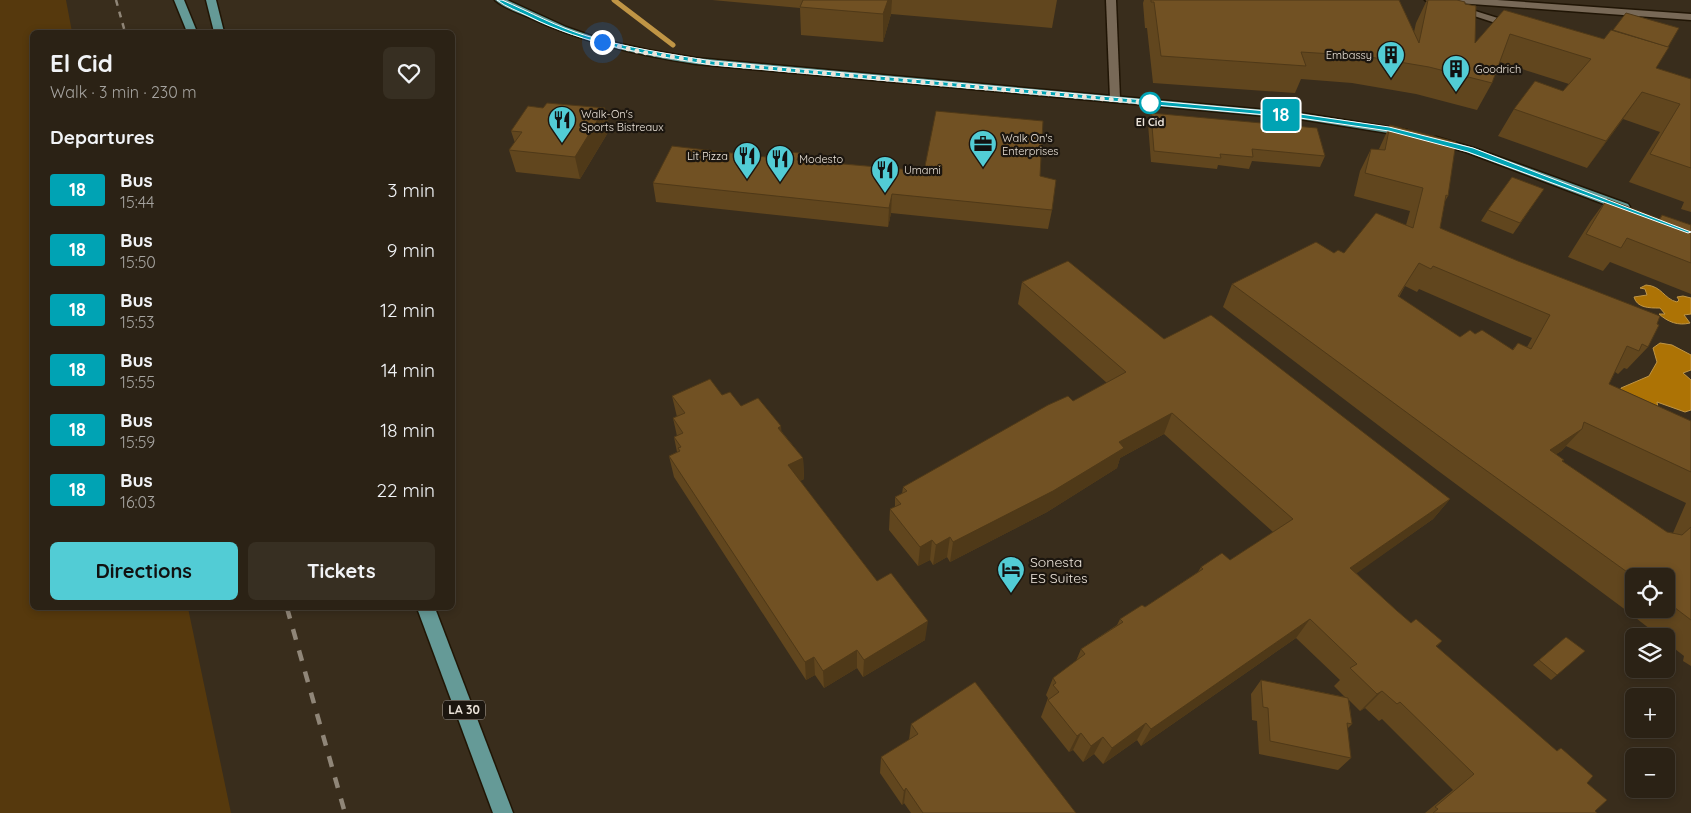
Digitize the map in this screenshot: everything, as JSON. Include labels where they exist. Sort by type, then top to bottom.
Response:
[{"type":"main road","points":[[179,0],[191,30]]},
{"type":"main road","points":[[212,0],[219,30]]},
{"type":"main road","points":[[500,0],[552,25],[584,37],[675,58],[712,63],[1310,117],[1363,124],[1414,134],[1470,150],[1633,210]]},
{"type":"main road","name":"LA 30","points":[[427,610],[503,813]]},
{"type":"street","points":[[1111,0],[1115,99]]},
{"type":"street","points":[[1430,0],[1520,28]]},
{"type":"street","points":[[1458,0],[1691,17]]},
{"type":"shaded area","points":[[0,0],[66,0],[72,30],[30,30],[30,610],[188,610],[231,813],[0,813]]},
{"type":"shaded area","points":[[1646,285],[1656,288],[1677,302],[1679,300],[1677,297],[1691,298],[1691,314],[1684,315],[1690,323],[1673,323],[1659,314],[1665,314],[1660,308],[1648,307],[1638,303],[1634,297],[1647,295],[1645,289],[1640,288]]},
{"type":"shaded area","points":[[1660,343],[1672,345],[1691,355],[1691,370],[1683,373],[1691,380],[1691,410],[1685,412],[1657,402],[1658,408],[1622,400],[1621,388],[1649,376],[1657,362],[1653,348]]},
{"type":"building","points":[[803,0],[888,0],[883,14],[800,7]]},
{"type":"building","points":[[1151,0],[1399,0],[1419,43],[1428,0],[1457,0],[1476,6],[1475,43],[1504,10],[1604,39],[1611,30],[1669,47],[1656,68],[1691,79],[1691,168],[1650,154],[1680,104],[1642,92],[1606,141],[1514,109],[1535,81],[1563,91],[1591,59],[1510,34],[1492,83],[1429,67],[1364,56],[1301,52],[1306,66],[1161,56],[1154,2],[1151,2]]},
{"type":"building","points":[[1626,13],[1679,28],[1668,47],[1613,30]]},
{"type":"building","points":[[547,103],[605,108],[575,157],[509,150],[522,132],[511,131],[528,106],[543,108]]},
{"type":"building","points":[[936,111],[1043,121],[1040,176],[1056,180],[1052,210],[892,194],[889,208],[653,183],[672,146],[766,157],[769,150],[800,153],[797,160],[924,171]]},
{"type":"building","points":[[1151,113],[1317,128],[1325,156],[1252,149],[1253,157],[1220,154],[1221,158],[1154,151]]},
{"type":"building","points":[[1390,125],[1456,142],[1448,196],[1446,195],[1440,228],[1518,261],[1660,316],[1657,324],[1659,325],[1648,347],[1642,344],[1639,351],[1627,346],[1609,384],[1691,421],[1691,472],[1584,422],[1582,429],[1550,450],[1564,460],[1562,461],[1667,532],[1682,535],[1691,527],[1691,620],[1675,608],[1675,568],[1625,568],[1625,571],[1232,284],[1316,242],[1334,253],[1338,250],[1344,253],[1376,213],[1413,228],[1423,188],[1365,173],[1371,149],[1385,150]],"holes":[[[1419,263],[1431,269],[1433,266],[1550,315],[1531,349],[1518,343],[1513,350],[1482,330],[1475,334],[1470,330],[1460,337],[1398,296]]]},
{"type":"building","points":[[1512,177],[1544,189],[1520,223],[1488,210]]},
{"type":"building","points":[[1607,199],[1660,219],[1662,215],[1691,225],[1691,263],[1627,238],[1621,248],[1586,234]]},
{"type":"building","points":[[1068,261],[1164,339],[1211,315],[1450,499],[1350,568],[1411,623],[1416,619],[1442,641],[1436,646],[1557,751],[1561,748],[1593,776],[1587,783],[1607,800],[1595,811],[1597,813],[1433,813],[1438,809],[1435,807],[1474,774],[1400,702],[1397,704],[1382,691],[1377,694],[1350,668],[1357,664],[1310,619],[1151,729],[1146,723],[1112,748],[1103,737],[1091,746],[1081,733],[1077,736],[1048,700],[1059,692],[1053,685],[1056,683],[1053,678],[1085,654],[1081,649],[1123,622],[1120,619],[1142,605],[1145,607],[1203,569],[1201,567],[1222,553],[1230,560],[1293,519],[1172,413],[1119,442],[1124,448],[1053,491],[953,542],[950,537],[936,545],[932,540],[920,547],[890,509],[901,504],[895,497],[907,491],[903,487],[1048,405],[1068,396],[1073,401],[1126,372],[1022,282]]},
{"type":"building","points":[[710,379],[722,395],[730,392],[741,406],[758,398],[781,426],[778,428],[803,458],[788,465],[877,581],[891,573],[928,621],[864,660],[857,650],[823,671],[814,657],[805,662],[669,456],[680,451],[678,448],[681,447],[674,437],[683,433],[673,418],[685,413],[672,396]]},
{"type":"building","points":[[1566,637],[1585,651],[1557,675],[1539,660]]},
{"type":"building","points":[[1261,680],[1348,698],[1352,724],[1347,723],[1351,758],[1270,741],[1268,708],[1263,707]]},
{"type":"building","points":[[975,682],[1076,813],[923,813],[906,788],[904,791],[881,757],[918,734],[911,724]]},
{"type":"waterway","points":[[614,0],[673,45]]},
{"type":"railway","points":[[116,0],[124,30]]},
{"type":"railway","points":[[288,610],[345,813]]},
{"type":"bus line","name":"18","points":[[500,0],[552,25],[584,37],[641,52],[675,58],[712,63],[1300,116],[1389,129],[1470,150],[1691,232]]},
{"type":"place","name":"Embassy","points":[[1391,79]]},
{"type":"place","name":"Goodrich","points":[[1456,93]]},
{"type":"place","name":"El Cid","points":[[1150,103]]},
{"type":"place","name":"Walk-On's Sports Bistreaux","points":[[562,144]]},
{"type":"place","name":"Walk On's Enterprises","points":[[983,168]]},
{"type":"place","name":"Lit Pizza","points":[[747,180]]},
{"type":"place","name":"Modesto","points":[[780,183]]},
{"type":"place","name":"Umami","points":[[885,194]]},
{"type":"place","name":"Sonesta ES Suites","points":[[1011,594]]},
{"type":"route","points":[[602,42],[641,52],[712,63],[1150,103]]}]
